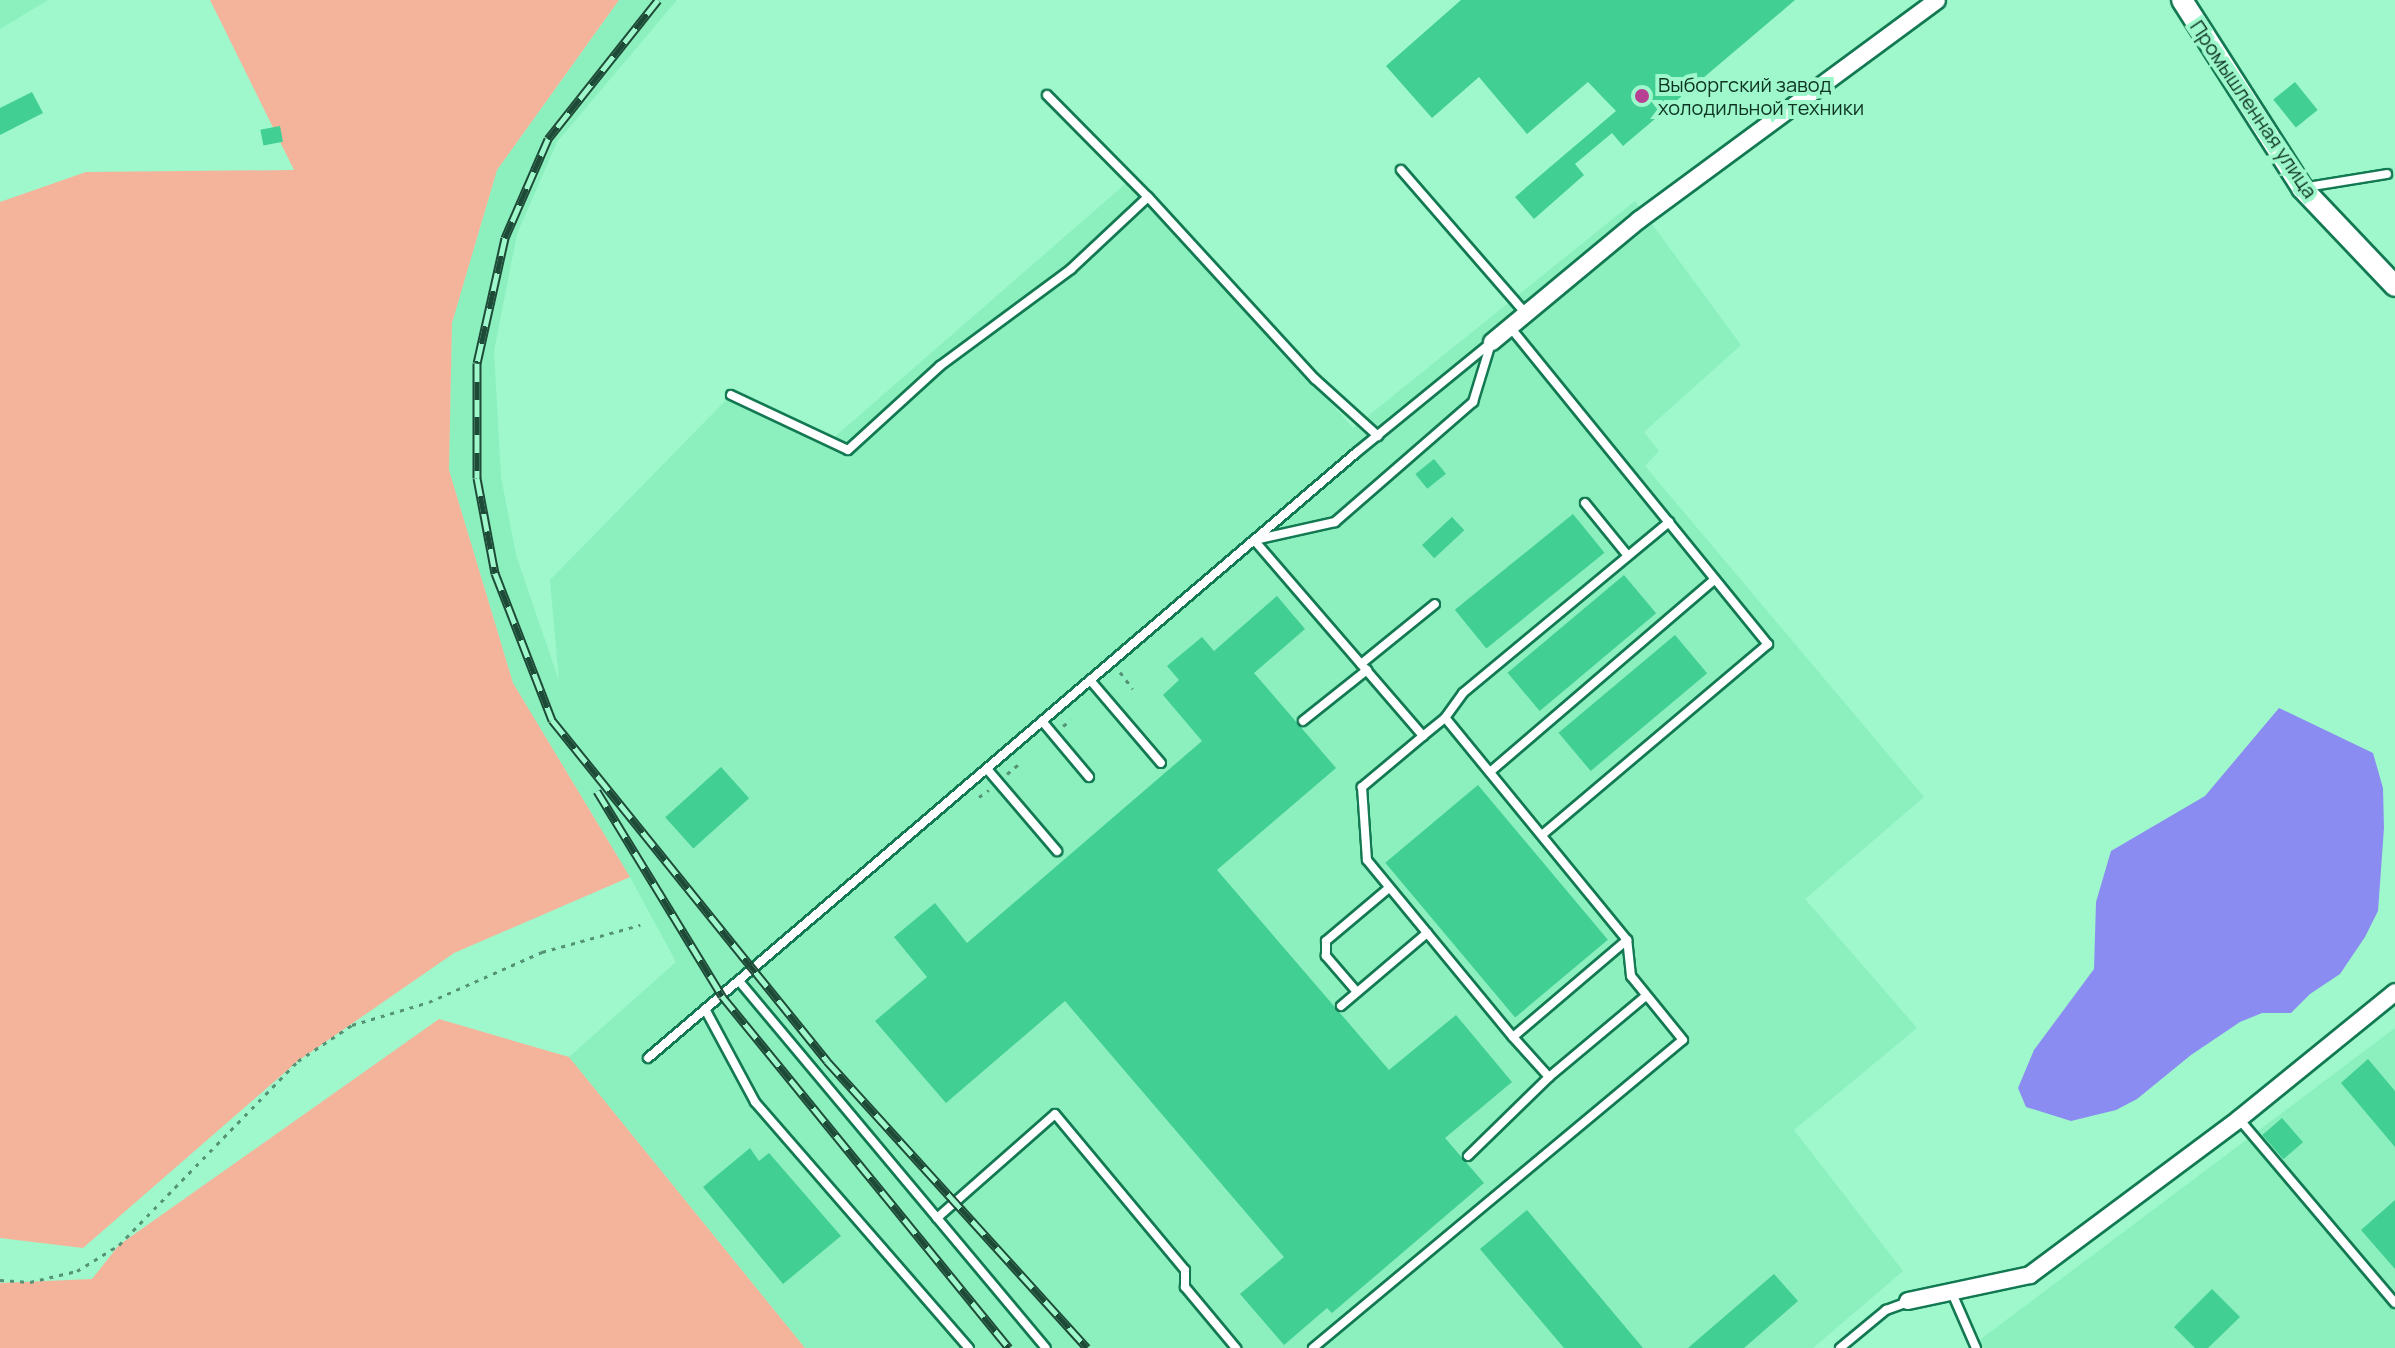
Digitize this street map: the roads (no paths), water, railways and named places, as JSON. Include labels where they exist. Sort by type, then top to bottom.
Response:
[{"type":"street","points":[[1492,342],[1639,220],[1937,0]]},
{"type":"street","name":"Промышленная улица","points":[[2182,0],[2302,188],[2395,286]]},
{"type":"street","points":[[1908,1301],[2030,1275],[2239,1119],[2395,992]]},
{"type":"lane","points":[[1047,95],[1148,197],[1315,379],[1378,436]]},
{"type":"lane","points":[[1401,170],[1526,314]]},
{"type":"lane","points":[[2302,188],[2387,174]]},
{"type":"lane","points":[[731,395],[848,450],[940,366],[1071,269],[1148,197]]},
{"type":"lane","points":[[1510,327],[1768,644],[1542,835]]},
{"type":"lane","points":[[648,1058],[1254,540],[1492,342]]},
{"type":"lane","points":[[1254,540],[1335,522],[1473,402],[1492,342]]},
{"type":"lane","points":[[1585,503],[1628,556]]},
{"type":"lane","points":[[1549,1077],[1367,860],[1362,787],[1445,718],[1463,693],[1669,522]]},
{"type":"lane","points":[[1254,540],[1423,736]]},
{"type":"lane","points":[[1490,772],[1715,579]]},
{"type":"lane","points":[[1303,721],[1435,604]]},
{"type":"lane","points":[[1090,680],[1161,763]]},
{"type":"lane","points":[[1313,1348],[1683,1040],[1631,976],[1627,940],[1445,718]]},
{"type":"lane","points":[[1042,721],[1089,777]]},
{"type":"lane","points":[[987,769],[1057,851]]},
{"type":"lane","points":[[1357,992],[1326,956],[1326,941],[1389,888]]},
{"type":"lane","points":[[1341,1006],[1427,933]]},
{"type":"lane","points":[[1513,1037],[1627,940]]},
{"type":"lane","points":[[739,981],[1046,1348]]},
{"type":"lane","points":[[1468,1156],[1549,1077],[1646,996]]},
{"type":"lane","points":[[705,1009],[755,1102],[969,1348]]},
{"type":"lane","points":[[937,1218],[1055,1114],[1185,1270],[1185,1287],[1236,1348]]},
{"type":"lane","points":[[2239,1119],[2395,1303]]},
{"type":"lane","points":[[1952,1293],[1976,1348]]},
{"type":"lane","points":[[1840,1348],[1886,1310],[1908,1301]]},
{"type":"railway","points":[[658,0],[548,139],[505,238],[477,363],[477,478],[495,573],[552,720],[827,1061],[1087,1348]]},
{"type":"railway","points":[[597,791],[722,996],[1009,1348]]},
{"type":"place","name":"Выборгский завод холодильной техники","points":[[1642,96]]}]
